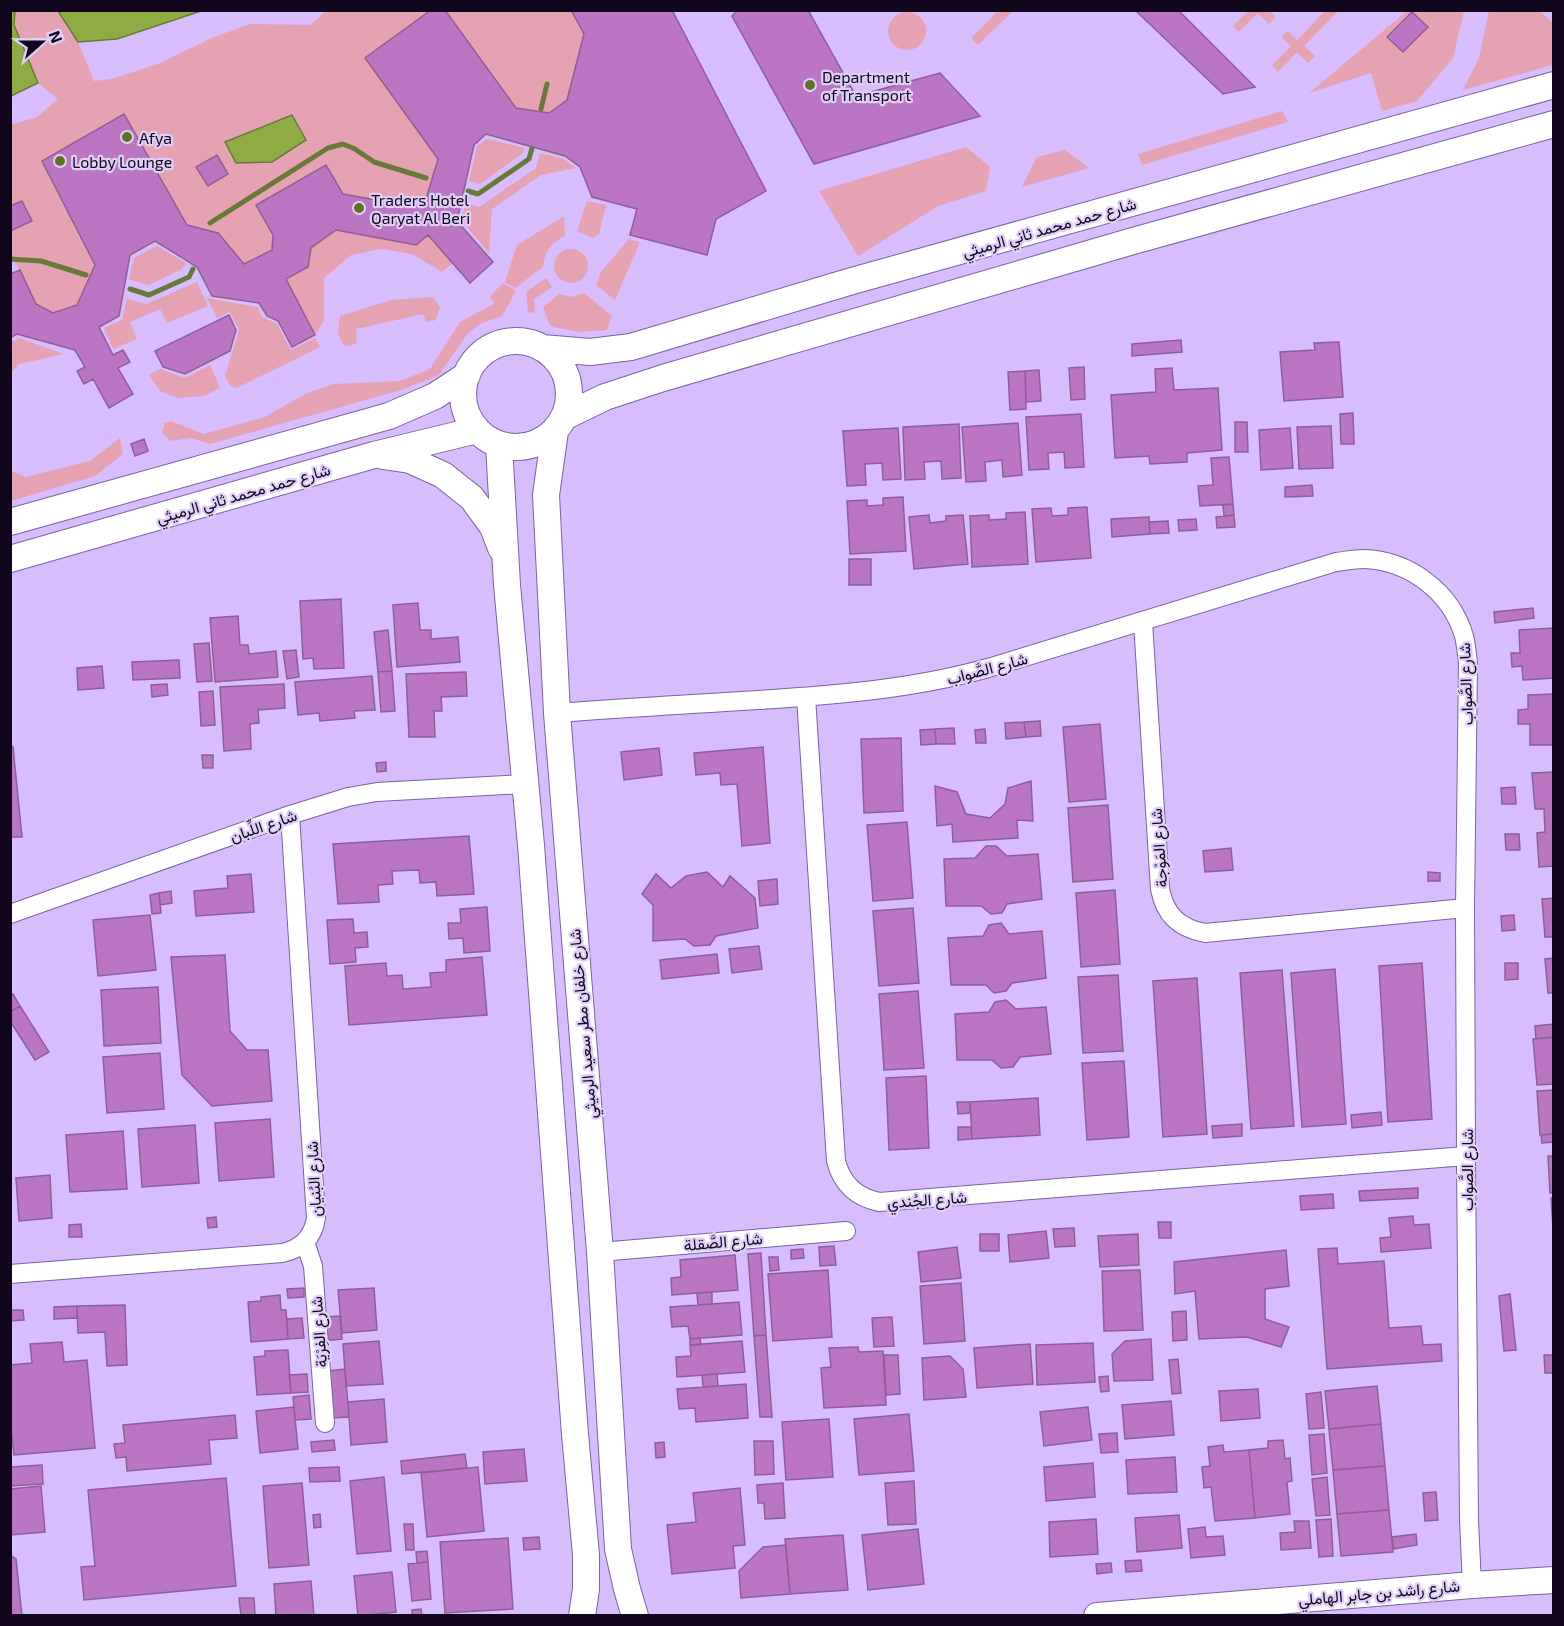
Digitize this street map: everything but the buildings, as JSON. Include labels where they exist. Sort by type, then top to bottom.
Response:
[{"type":"main road","name":"شارع حمد محمد ثاني الرميثي","points":[[542,348],[590,352],[630,347],[852,281],[1554,85]]},
{"type":"main road","points":[[560,424],[569,402],[569,386],[564,371],[555,358],[542,348],[528,342],[513,341],[498,344],[485,351],[474,362],[467,375],[464,389],[464,404],[469,418],[477,430],[487,439],[499,445],[514,448],[529,446],[543,441],[560,424],[605,397],[663,378],[1132,241],[1554,123]]},
{"type":"main road","points":[[10,522],[389,416],[435,396],[467,375]]},
{"type":"main road","name":"شارع خلفان مطر سعيد الرميثي","points":[[560,424],[546,495],[557,713],[600,1252],[618,1549],[635,1616]]},
{"type":"main road","name":"شارع حمد محمد ثاني الرميثي","points":[[10,559],[374,455],[477,430]]},
{"type":"main road","points":[[499,445],[507,585],[586,1555],[586,1589],[582,1616]]},
{"type":"main road","points":[[374,455],[410,460],[443,475],[472,498],[494,527],[506,562]]},
{"type":"main road","name":"شارع راشد بن جابر الهاملي","points":[[1097,1616],[1554,1580]]},
{"type":"street","name":"شارع الصَّواب","points":[[557,713],[807,697],[905,687],[955,677],[1336,562],[1363,559],[1390,562],[1415,573],[1436,590],[1453,611],[1464,636],[1468,663],[1465,909],[1466,1156],[1469,1520],[1472,1585]]},
{"type":"street","name":"شارع المَوْجة","points":[[1143,622],[1161,889],[1166,907],[1178,922],[1186,928],[1205,933],[1465,909]]},
{"type":"street","name":"شارع الجُندي","points":[[807,697],[836,1161],[843,1180],[859,1196],[879,1202],[1466,1156]]},
{"type":"street","name":"شارع اللِّبان","points":[[10,914],[290,815],[348,797],[376,792],[525,784]]},
{"type":"street","name":"شارع البُنيان","points":[[10,1274],[282,1253],[291,1251],[305,1242],[315,1227],[290,815]]},
{"type":"street","name":"شارع الصَّقلة","points":[[600,1252],[846,1231]]},
{"type":"street","name":"شارع الفِرْيَة","points":[[305,1242],[313,1266],[325,1423]]},
{"type":"shaded area","points":[[999,10],[1013,11],[978,45],[971,38]]},
{"type":"shaded area","points":[[1326,10],[1338,11],[1304,46],[1315,56],[1308,63],[1297,52],[1278,72],[1272,65],[1291,46],[1281,37],[1287,31],[1297,40]]},
{"type":"shaded area","points":[[10,11],[15,11],[14,25],[38,83],[11,96]]},
{"type":"shaded area","points":[[15,11],[58,11],[78,42],[94,81],[111,79],[158,64],[214,37],[250,24],[310,25],[326,11],[431,11],[438,159],[426,199],[415,207],[343,194],[325,165],[257,205],[273,235],[272,250],[244,264],[218,233],[187,225],[123,114],[42,161],[95,265],[77,305],[53,313],[36,304],[20,270],[11,258],[10,125],[37,117],[58,99],[38,83],[14,25]]},
{"type":"shaded area","points":[[58,11],[201,11],[117,39],[78,42]]},
{"type":"shaded area","points":[[445,11],[571,11],[584,34],[567,100],[549,113],[516,108]]},
{"type":"shaded area","points":[[1248,11],[1269,11],[1276,17],[1269,24],[1258,13],[1239,32],[1233,26]]},
{"type":"shaded area","points":[[1407,11],[1464,11],[1453,58],[1417,101],[1382,111],[1371,73],[1309,93]]},
{"type":"shaded area","points":[[1489,11],[1540,11],[1553,23],[1553,65],[1463,90],[1479,58]]},
{"type":"shaded area","points":[[907,12],[914,13],[920,18],[925,24],[925,38],[920,44],[914,49],[907,50],[900,49],[894,44],[889,38],[888,31],[889,24],[894,18],[900,13]]},
{"type":"shaded area","points":[[1282,111],[1288,122],[1142,165],[1138,154]]},
{"type":"shaded area","points":[[292,115],[306,140],[272,162],[236,163],[225,142]]},
{"type":"shaded area","points":[[487,139],[524,148],[523,153],[480,184],[469,181],[477,146]]},
{"type":"shaded area","points":[[966,147],[990,167],[986,191],[938,206],[858,256],[819,191]]},
{"type":"shaded area","points":[[1065,150],[1089,168],[1022,187],[1037,157]]},
{"type":"shaded area","points":[[540,153],[564,159],[576,168],[541,175],[492,209],[489,253],[461,220],[466,203],[479,207],[536,168]]},
{"type":"shaded area","points":[[587,201],[606,205],[599,234],[593,238],[577,231]]},
{"type":"shaded area","points":[[564,216],[565,236],[550,248],[545,256],[543,267],[515,288],[505,282],[517,245]]},
{"type":"shaded area","points":[[336,230],[415,245],[428,235],[453,263],[442,272],[412,254],[381,249],[351,255],[324,278],[324,320],[315,335],[286,279],[311,248]]},
{"type":"shaded area","points":[[629,239],[640,242],[615,300],[596,285],[601,272]]},
{"type":"shaded area","points":[[157,246],[186,263],[182,269],[149,285],[129,280],[134,258]]},
{"type":"shaded area","points":[[571,249],[583,254],[588,266],[583,278],[571,283],[559,278],[554,266],[559,254]]},
{"type":"shaded area","points":[[546,278],[552,287],[534,299],[535,313],[528,312],[526,292]]},
{"type":"shaded area","points":[[197,282],[208,306],[167,323],[160,309],[130,322],[137,339],[113,349],[104,328],[122,320],[127,299],[146,304]]},
{"type":"shaded area","points":[[503,283],[516,291],[502,316],[482,323],[468,333],[439,375],[401,390],[210,444],[191,438],[170,441],[162,432],[165,423],[171,421],[204,434],[265,417],[307,393],[334,384],[400,381],[430,369],[460,322],[494,304],[490,296]]},
{"type":"shaded area","points":[[584,293],[612,316],[607,330],[578,332],[550,326],[543,307],[559,294],[572,297]]},
{"type":"shaded area","points":[[433,297],[440,307],[436,320],[426,322],[423,314],[356,329],[357,343],[343,345],[338,333],[340,316],[391,300]]},
{"type":"shaded area","points":[[207,298],[258,307],[261,316],[277,324],[291,350],[315,338],[320,347],[237,388],[230,385],[225,376],[239,330],[230,312],[217,318]]},
{"type":"shaded area","points":[[19,338],[64,354],[19,364],[11,373],[11,342]]},
{"type":"shaded area","points":[[210,365],[220,388],[204,396],[178,398],[160,391],[149,375],[160,369],[185,378]]},
{"type":"shaded area","points":[[120,438],[123,454],[95,476],[11,501],[11,471],[26,477],[90,461]]},
{"type":"waterway","points":[[541,109],[547,84]]},
{"type":"waterway","points":[[210,223],[328,148],[343,144],[374,162],[426,178]]},
{"type":"waterway","points":[[468,191],[478,194],[529,159],[532,148]]},
{"type":"waterway","points":[[10,259],[41,261],[86,275]]},
{"type":"waterway","points":[[130,289],[149,295],[189,277],[193,269]]},
{"type":"place","name":"Department of Transport","points":[[810,85]]},
{"type":"place","name":"Afya","points":[[127,137]]},
{"type":"place","name":"Lobby Lounge","points":[[60,161]]},
{"type":"place","name":"Traders Hotel Qaryat Al Beri","points":[[359,208]]}]
